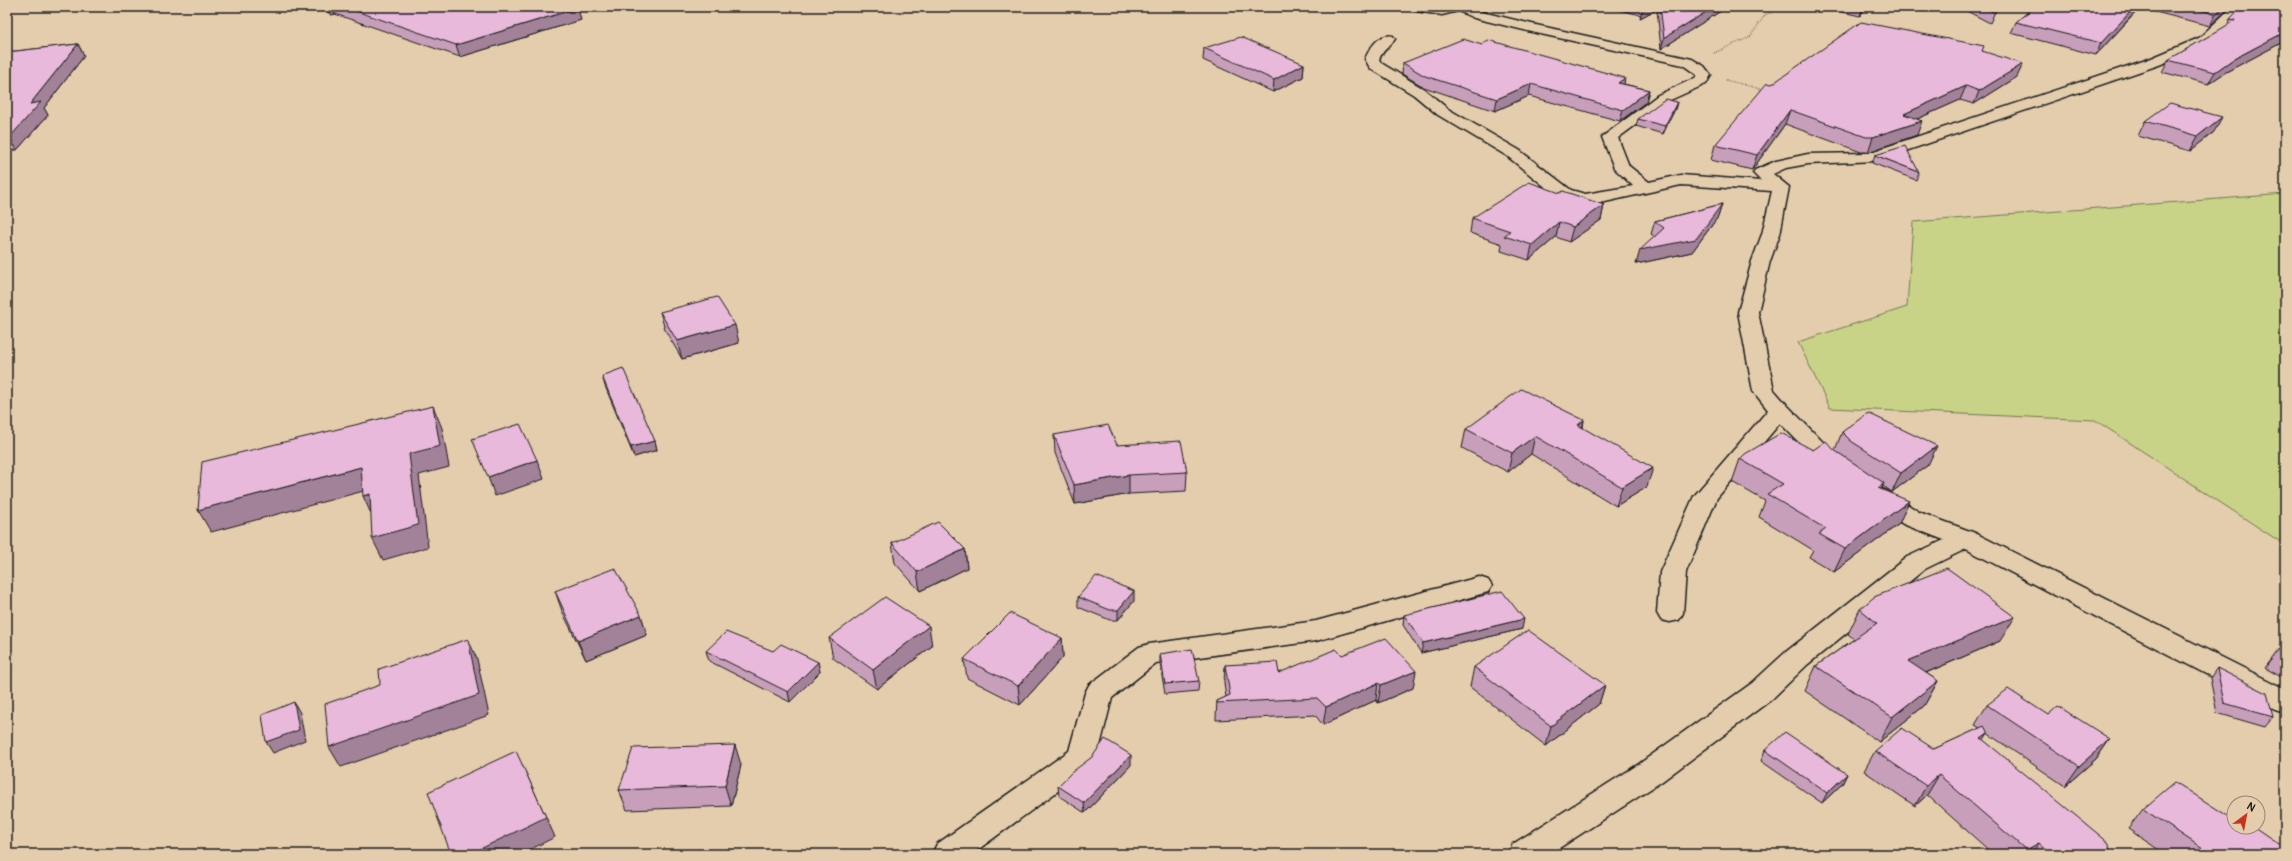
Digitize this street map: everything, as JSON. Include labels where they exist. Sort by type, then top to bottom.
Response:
[{"type":"street","points":[[1416,7],[1442,11],[1459,7],[1478,15],[1522,26],[1692,65],[1704,75],[1701,81],[1663,98],[1610,137],[1622,168],[1646,188]]},
{"type":"street","points":[[1781,187],[1761,173],[1782,164],[1808,159],[1870,158],[2154,62],[2204,41],[2239,7]]},
{"type":"street","points":[[1388,39],[1377,48],[1372,59],[1375,65],[1419,92],[1443,112],[1513,153],[1565,194],[1585,199],[1612,196],[1681,180],[1781,187]]},
{"type":"street","points":[[1781,187],[1771,234],[1761,262],[1748,312],[1764,391],[1778,410],[1834,466],[1911,518],[1966,539],[2285,702]]},
{"type":"street","points":[[1670,613],[1673,572],[1706,496],[1778,410]]},
{"type":"street","points":[[1524,854],[1650,773],[1762,691],[1798,658],[1916,563],[1966,539]]},
{"type":"street","points":[[948,854],[1082,758],[1099,693],[1149,654],[1316,631],[1479,586]]},
{"type":"path","points":[[1692,65],[1750,37],[1765,15],[1780,8]]},
{"type":"path","points":[[1704,75],[1766,91]]},
{"type":"green space","points":[[2285,194],[2285,545],[2095,420],[1830,408],[1798,342],[1907,307],[1913,222]]},
{"type":"building","points":[[344,7],[574,7],[578,8],[456,45]]},
{"type":"building","points":[[1660,7],[1714,7],[1664,38]]},
{"type":"building","points":[[1984,7],[1997,7],[1995,13]]},
{"type":"building","points":[[2034,7],[2135,7],[2101,43],[2016,22]]},
{"type":"building","points":[[2187,7],[2223,7],[2216,14]]},
{"type":"building","points":[[2241,7],[2285,7],[2285,32],[2232,60],[2215,72],[2168,60],[2236,20],[2230,19]]},
{"type":"building","points":[[1861,22],[1984,46],[1982,51],[2023,64],[1979,91],[1966,86],[1904,114],[1922,121],[1873,137],[1866,137],[1790,110],[1757,155],[1715,145],[1767,83],[1772,84]]},
{"type":"building","points":[[1241,37],[1304,64],[1274,80],[1204,48]]},
{"type":"building","points":[[1463,39],[1482,45],[1488,40],[1625,78],[1618,83],[1649,90],[1623,110],[1531,84],[1497,99],[1425,76],[1403,63]]},
{"type":"building","points":[[78,44],[30,104],[41,102],[10,137],[7,137],[7,52]]},
{"type":"building","points":[[1665,99],[1677,102],[1665,126],[1638,119]]},
{"type":"building","points":[[2170,103],[2222,117],[2198,136],[2145,121]]},
{"type":"building","points":[[1905,146],[1919,172],[1875,155]]},
{"type":"building","points":[[1529,182],[1560,193],[1563,191],[1604,205],[1573,227],[1559,222],[1532,245],[1504,236],[1510,231],[1472,218]]},
{"type":"building","points":[[1722,204],[1696,239],[1640,250],[1664,228],[1655,221]]},
{"type":"building","points":[[717,297],[735,325],[677,341],[660,312]]},
{"type":"building","points":[[623,368],[655,441],[631,447],[602,376]]},
{"type":"building","points":[[1521,389],[1584,420],[1578,425],[1653,468],[1622,487],[1535,436],[1512,453],[1466,429]]},
{"type":"building","points":[[433,406],[440,446],[409,454],[418,525],[372,538],[370,494],[363,496],[361,467],[198,510],[202,462]]},
{"type":"building","points":[[1868,413],[1937,446],[1901,473],[1851,441],[1842,432]]},
{"type":"building","points":[[520,424],[537,460],[488,477],[472,439]]},
{"type":"building","points":[[1108,425],[1117,445],[1181,441],[1187,472],[1129,475],[1074,485],[1054,435]]},
{"type":"building","points":[[1781,433],[1813,450],[1826,441],[1834,450],[1884,483],[1878,488],[1909,501],[1845,549],[1819,534],[1826,529],[1767,494],[1783,484],[1740,459],[1745,454]]},
{"type":"building","points":[[938,522],[965,549],[917,572],[892,543]]},
{"type":"building","points":[[615,568],[641,615],[578,641],[555,591]]},
{"type":"building","points":[[1947,568],[2015,617],[1908,661],[1938,681],[1892,717],[1816,666],[1877,623],[1860,609],[1874,597]]},
{"type":"building","points":[[1096,576],[1134,591],[1118,610],[1110,610],[1078,597]]},
{"type":"building","points":[[1502,591],[1524,619],[1423,643],[1404,615]]},
{"type":"building","points":[[885,597],[929,626],[873,670],[829,638]]},
{"type":"building","points":[[1010,613],[1062,638],[1018,686],[964,659]]},
{"type":"building","points":[[1528,630],[1605,685],[1551,726],[1474,667]]},
{"type":"building","points":[[726,632],[773,651],[781,644],[818,662],[788,692],[706,651]]},
{"type":"building","points":[[1386,638],[1416,671],[1381,685],[1378,683],[1326,707],[1317,698],[1217,703],[1217,701],[1230,695],[1225,665],[1277,662],[1279,673],[1336,649],[1342,655]]},
{"type":"building","points":[[468,639],[479,695],[329,747],[325,704],[380,685],[379,669]]},
{"type":"building","points":[[2285,643],[2285,651],[2280,648]]},
{"type":"building","points":[[1192,649],[1199,681],[1165,684],[1160,654]]},
{"type":"building","points":[[2217,668],[2267,693],[2273,717],[2224,703]]},
{"type":"building","points":[[2008,689],[2048,715],[2058,706],[2110,739],[2079,766],[1987,705]]},
{"type":"building","points":[[294,702],[299,730],[266,742],[262,715]]},
{"type":"building","points":[[1984,726],[1988,733],[1981,738],[2109,843],[2110,854],[2051,854],[2039,843],[2026,850],[1939,775],[1926,786],[1875,751],[1902,728],[1934,749]]},
{"type":"building","points":[[1785,732],[1847,774],[1827,793],[1765,750]]},
{"type":"building","points":[[1105,739],[1131,755],[1084,803],[1058,786],[1072,772],[1092,757]]},
{"type":"building","points":[[735,745],[725,786],[619,790],[633,748]]},
{"type":"building","points":[[516,751],[546,817],[470,854],[451,854],[428,792]]},
{"type":"building","points":[[2175,782],[2226,815],[2226,835],[2266,835],[2285,848],[2285,854],[2224,854],[2220,851],[2217,854],[2211,854],[2143,809]]}]
